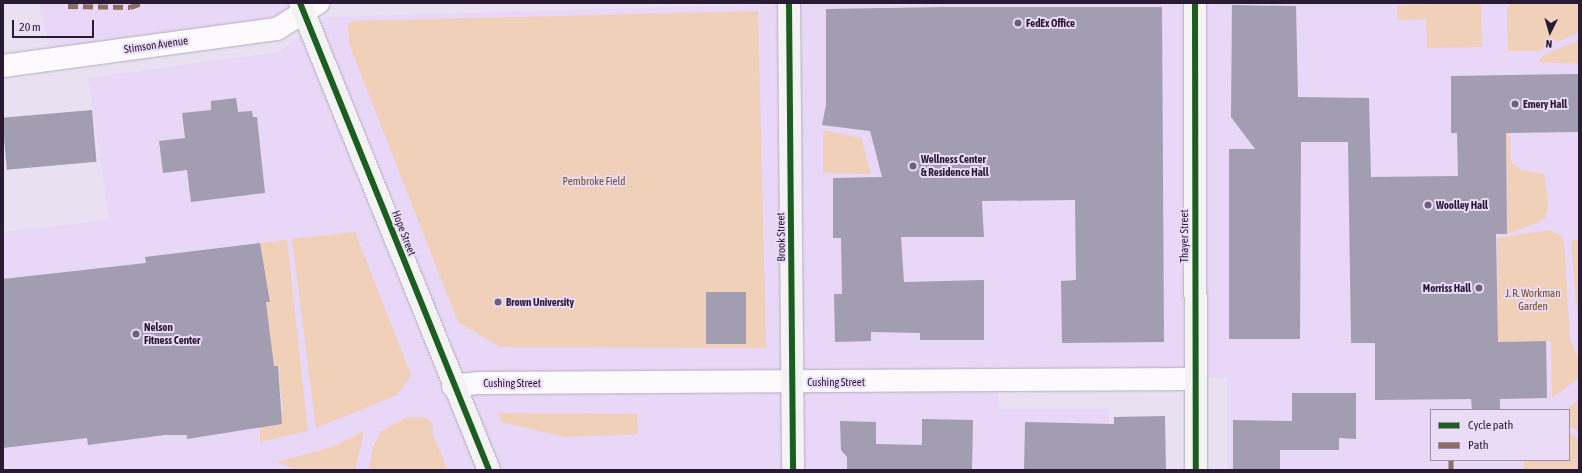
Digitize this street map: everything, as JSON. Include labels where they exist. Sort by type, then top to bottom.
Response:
[{"type":"street","name":"Brook Street","points":[[789,3],[793,470]]},
{"type":"street","name":"Thayer Street","points":[[1195,3],[1194,379],[1196,470]]},
{"type":"street","name":"Stimson Avenue","points":[[3,66],[277,29],[308,6]]},
{"type":"street","name":"Hope Street","points":[[308,6],[454,386],[489,470]]},
{"type":"street","name":"Cushing Street","points":[[454,386],[479,383],[1194,379]]},
{"type":"shaded area","points":[[39,3],[318,3],[305,13],[52,59]]},
{"type":"shaded area","name":"Brown University","points":[[822,3],[1579,3],[1579,470],[1227,470],[1227,378],[997,372],[999,409],[1109,409],[1109,470],[3,470],[3,232],[109,220],[88,78],[279,52],[325,17]]},
{"type":"green space","points":[[1481,3],[1482,47],[1427,48],[1426,19],[1398,20],[1397,5]]},
{"type":"green space","points":[[1511,3],[1579,3],[1579,32],[1558,42],[1550,39],[1547,47],[1538,51],[1508,51],[1507,9]]},
{"type":"green space","name":"Pembroke Field","points":[[758,11],[766,348],[500,347],[458,322],[349,44],[348,24],[353,21]]},
{"type":"green space","points":[[1579,40],[1579,64],[1539,62],[1542,56]]},
{"type":"green space","points":[[823,130],[861,138],[871,174],[823,173]]},
{"type":"green space","points":[[1506,133],[1510,133],[1511,163],[1521,170],[1544,174],[1548,204],[1546,217],[1539,222],[1507,234]]},
{"type":"green space","name":"J. R. Workman Garden","points":[[1550,230],[1561,236],[1564,243],[1570,339],[1579,360],[1579,378],[1552,398],[1551,341],[1498,342],[1497,238]]},
{"type":"green space","points":[[355,232],[411,375],[397,395],[316,428],[292,239]]},
{"type":"green space","points":[[287,240],[308,431],[260,442],[260,427],[282,424],[280,411],[283,410],[278,366],[274,366],[266,302],[270,302],[260,243]]},
{"type":"green space","points":[[1573,240],[1579,240],[1579,334],[1571,246]]},
{"type":"green space","points":[[1579,399],[1579,432],[1570,427],[1570,409],[1567,409]]},
{"type":"green space","points":[[498,413],[637,414],[638,434],[565,437],[502,422]]},
{"type":"green space","points":[[408,417],[427,418],[433,425],[432,433],[448,470],[369,470],[373,447],[381,431]]},
{"type":"green space","points":[[364,431],[355,470],[298,470],[277,462],[332,447]]},
{"type":"green space","points":[[1570,434],[1579,439],[1579,470],[1524,470],[1524,461],[1570,461]]},
{"type":"building","points":[[1232,5],[1296,6],[1298,97],[1369,98],[1371,177],[1458,176],[1457,133],[1451,133],[1451,76],[1579,74],[1579,132],[1506,133],[1507,234],[1496,234],[1498,342],[1546,341],[1547,398],[1500,399],[1500,409],[1472,409],[1471,399],[1375,400],[1375,343],[1351,343],[1348,142],[1301,142],[1300,339],[1229,339],[1229,149],[1255,149],[1231,117]]},
{"type":"building","points":[[944,7],[1162,7],[1164,342],[1062,343],[1061,281],[1076,280],[1075,200],[982,201],[984,237],[901,237],[904,282],[984,280],[984,340],[920,340],[920,333],[871,332],[871,341],[835,342],[834,294],[842,294],[841,238],[833,238],[833,178],[882,177],[870,131],[822,125],[826,105],[826,9]]},
{"type":"building","points":[[236,98],[238,112],[252,111],[253,117],[257,117],[265,193],[191,202],[187,170],[163,173],[159,141],[185,138],[182,113],[211,110],[211,101]]},
{"type":"building","points":[[92,110],[97,162],[7,170],[3,118]]},
{"type":"building","name":"Nelson Fitness Center","points":[[260,243],[270,302],[266,302],[274,366],[278,366],[282,424],[187,439],[187,435],[165,435],[88,445],[87,438],[3,448],[3,279],[146,263],[145,257]]},
{"type":"building","points":[[706,292],[746,292],[746,344],[706,344]]},
{"type":"building","points":[[1292,393],[1356,393],[1356,439],[1339,438],[1339,450],[1280,450],[1280,470],[1233,470],[1233,420],[1292,421]]},
{"type":"building","points":[[1165,416],[1166,470],[1024,470],[1025,422],[1114,424],[1114,417]]},
{"type":"building","points":[[922,419],[973,420],[972,470],[847,470],[847,457],[841,450],[840,421],[876,422],[876,444],[922,445]]},
{"type":"marked path","points":[[68,6],[130,7],[142,3]]},
{"type":"marked path","points":[[1451,461],[1451,470]]},
{"type":"cycle path","points":[[300,3],[489,470]]},
{"type":"cycle path","points":[[789,3],[793,470]]},
{"type":"cycle path","points":[[1195,3],[1196,470]]},
{"type":"place","name":"FedEx Office","points":[[1018,23]]},
{"type":"place","name":"Emery Hall","points":[[1515,104]]},
{"type":"place","name":"Wellness Center & Residence Hall","points":[[913,166]]},
{"type":"place","name":"Woolley Hall","points":[[1428,205]]},
{"type":"place","name":"Morriss Hall","points":[[1479,288]]},
{"type":"place","name":"Brown University","points":[[498,302]]},
{"type":"place","name":"Nelson Fitness Center","points":[[136,334]]}]
